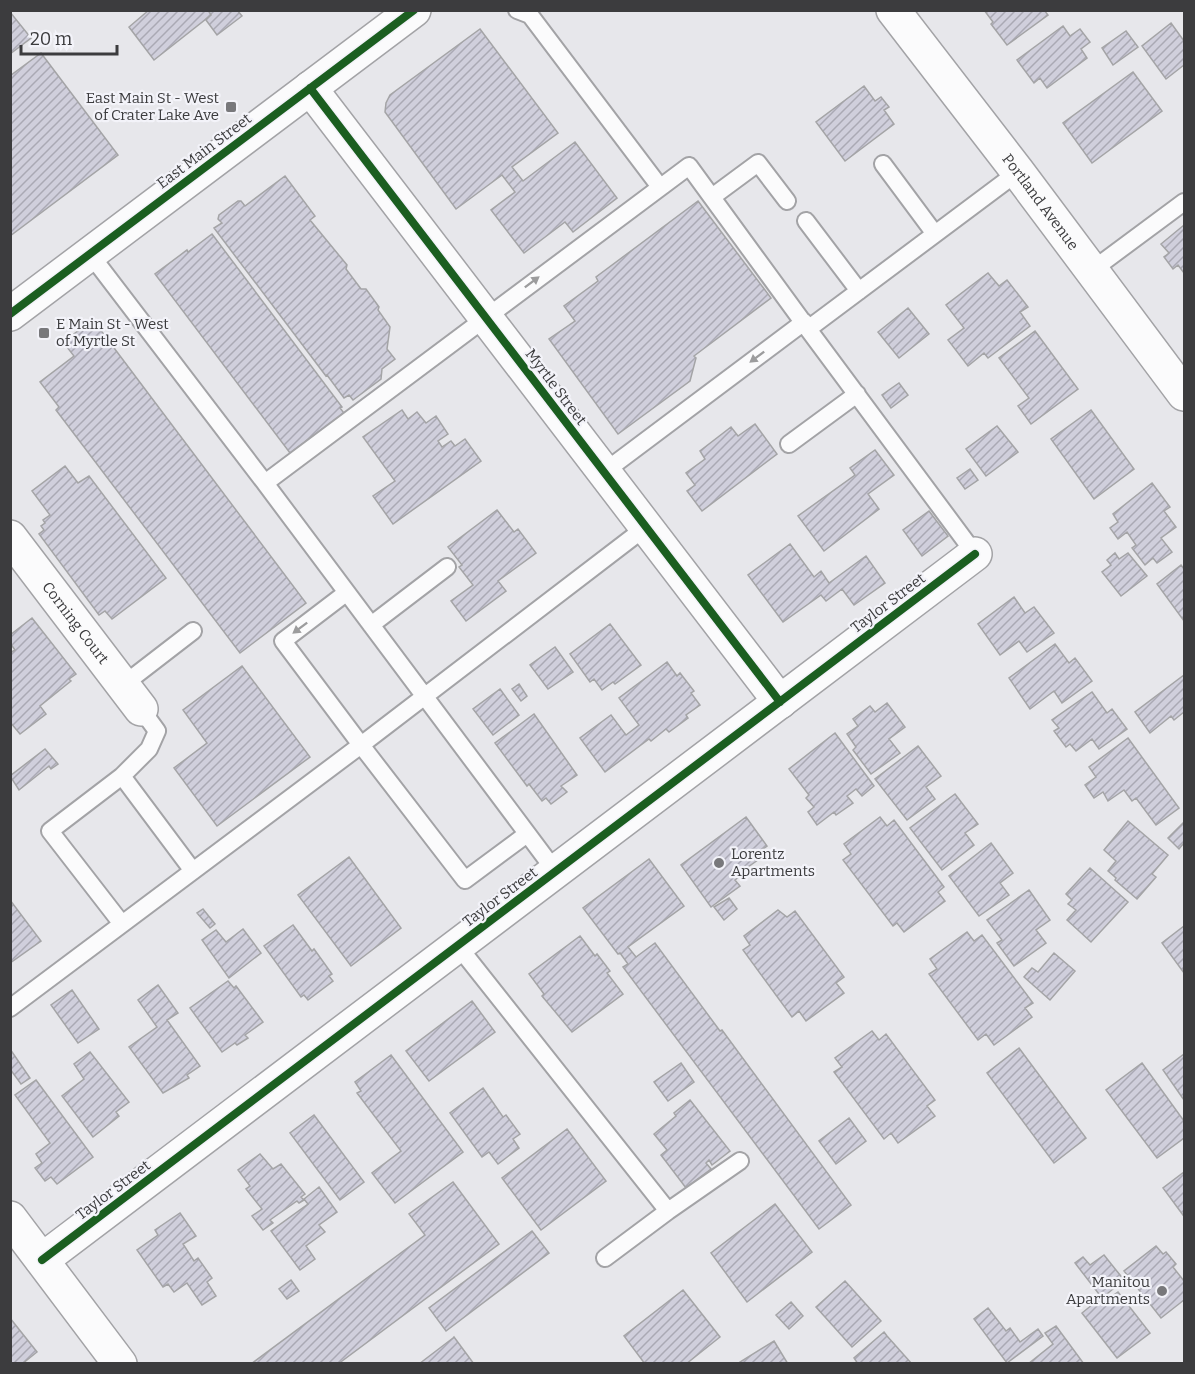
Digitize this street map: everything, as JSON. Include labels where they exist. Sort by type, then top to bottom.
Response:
[{"type":"street","name":"East Main Street","points":[[10,314],[414,10]]},
{"type":"street","name":"Portland Avenue","points":[[893,10],[1185,394]]},
{"type":"street","name":"Myrtle Street","points":[[310,88],[780,702]]},
{"type":"street","name":"Corning Court","points":[[10,537],[132,697]]},
{"type":"street","name":"Taylor Street","points":[[42,1260],[975,555]]},
{"type":"street","points":[[10,1218],[120,1364]]},
{"type":"lane","points":[[516,10],[530,15],[660,187]]},
{"type":"lane","points":[[712,197],[758,163],[787,201]]},
{"type":"lane","points":[[883,164],[935,234]]},
{"type":"lane","points":[[265,483],[689,166],[975,555]]},
{"type":"lane","points":[[604,472],[806,325],[859,291],[1018,172]]},
{"type":"lane","points":[[1091,271],[1185,202]]},
{"type":"lane","points":[[806,221],[859,291]]},
{"type":"lane","points":[[90,254],[265,483],[556,872]]},
{"type":"lane","points":[[789,444],[857,394]]},
{"type":"lane","points":[[10,1008],[425,697],[646,527]]},
{"type":"lane","points":[[371,625],[447,567]]},
{"type":"lane","points":[[346,593],[283,641],[361,745],[465,880],[527,834]]},
{"type":"lane","points":[[122,924],[50,831],[122,776],[149,749],[157,731],[132,697],[193,631]]},
{"type":"lane","points":[[122,776],[193,871]]},
{"type":"lane","points":[[458,946],[668,1211]]},
{"type":"lane","points":[[605,1258],[740,1161]]},
{"type":"building","points":[[149,10],[208,10],[211,15],[154,60],[129,27]]},
{"type":"building","points":[[208,10],[237,10],[242,16],[217,35],[206,20],[211,15]]},
{"type":"building","points":[[984,10],[1044,10],[1048,15],[1007,45],[991,24],[993,22]]},
{"type":"building","points":[[10,12],[31,38],[10,54]]},
{"type":"building","points":[[1171,23],[1184,41],[1184,65],[1166,79],[1142,46]]},
{"type":"building","points":[[1063,26],[1070,36],[1080,29],[1090,42],[1081,49],[1087,58],[1047,88],[1040,78],[1034,83],[1017,60]]},
{"type":"building","points":[[480,29],[558,133],[512,167],[523,181],[575,142],[617,198],[573,232],[565,222],[524,253],[491,210],[515,192],[502,175],[456,209],[385,112],[390,95]]},
{"type":"building","points":[[1126,31],[1138,47],[1113,65],[1102,48]]},
{"type":"building","points":[[41,53],[118,155],[10,236],[10,76]]},
{"type":"building","points":[[1133,72],[1162,111],[1092,163],[1063,123]]},
{"type":"building","points":[[864,86],[875,101],[881,97],[889,107],[884,110],[894,124],[845,161],[816,122]]},
{"type":"building","points":[[285,176],[315,216],[310,220],[347,265],[346,269],[361,289],[366,289],[390,327],[387,349],[395,359],[382,369],[381,379],[353,400],[349,395],[344,398],[326,376],[214,228],[222,223],[218,219],[219,215],[238,201],[245,206]]},
{"type":"building","points":[[698,201],[771,298],[694,356],[696,358],[690,381],[618,434],[549,339],[575,321],[564,306],[598,281],[596,277]]},
{"type":"building","points":[[1184,225],[1184,273],[1178,265],[1173,269],[1164,257],[1169,253],[1161,244]]},
{"type":"building","points":[[212,234],[342,407],[340,408],[344,413],[290,453],[155,274]]},
{"type":"building","points":[[988,273],[999,286],[1007,280],[1028,307],[1020,312],[1030,326],[988,358],[984,353],[968,366],[948,340],[964,328],[946,305]]},
{"type":"building","points":[[908,308],[929,334],[899,358],[878,332]]},
{"type":"building","points":[[93,320],[306,603],[240,653],[56,410],[59,407],[40,382],[74,356],[63,342]]},
{"type":"building","points":[[1035,331],[1078,389],[1031,424],[1018,406],[1029,398],[999,358]]},
{"type":"building","points":[[899,383],[908,395],[891,408],[882,395]]},
{"type":"building","points":[[402,410],[408,419],[417,412],[426,423],[436,416],[448,434],[438,441],[442,447],[451,441],[455,446],[465,439],[481,461],[393,524],[373,496],[395,481],[363,437]]},
{"type":"building","points":[[1091,410],[1134,469],[1094,499],[1051,439]]},
{"type":"building","points":[[755,424],[777,454],[702,511],[687,491],[695,485],[686,473],[705,459],[700,451],[731,427],[738,436]]},
{"type":"building","points":[[997,426],[1018,452],[986,476],[966,449]]},
{"type":"building","points":[[875,450],[894,475],[868,494],[879,509],[824,551],[798,516],[855,475],[850,468]]},
{"type":"building","points":[[65,466],[78,483],[89,476],[166,578],[112,619],[105,611],[99,615],[39,534],[44,530],[41,526],[45,523],[43,520],[50,515],[32,491]]},
{"type":"building","points":[[970,469],[978,480],[965,489],[957,478]]},
{"type":"building","points":[[1152,483],[1170,507],[1164,511],[1176,527],[1161,538],[1172,552],[1157,563],[1153,558],[1145,565],[1132,548],[1136,545],[1127,532],[1118,539],[1110,528],[1118,522],[1113,514]]},
{"type":"building","points":[[497,510],[514,532],[518,529],[536,553],[498,581],[506,591],[466,621],[451,601],[473,585],[459,567],[462,565],[448,547]]},
{"type":"building","points":[[929,511],[948,536],[922,556],[903,530]]},
{"type":"building","points":[[790,544],[814,577],[821,571],[829,583],[866,556],[885,583],[854,605],[842,589],[826,601],[821,595],[783,622],[748,575]]},
{"type":"building","points":[[1115,553],[1119,559],[1128,553],[1147,576],[1121,596],[1102,572],[1111,565],[1107,560]]},
{"type":"building","points":[[1181,565],[1184,569],[1184,621],[1157,584]]},
{"type":"building","points":[[1014,597],[1025,613],[1034,607],[1054,633],[1027,652],[1019,641],[1000,655],[978,624]]},
{"type":"building","points":[[32,618],[76,674],[69,679],[71,681],[40,706],[46,714],[20,734],[10,722],[10,653],[15,650],[10,643],[10,635]]},
{"type":"building","points":[[610,624],[641,665],[615,684],[613,682],[602,690],[594,679],[590,682],[570,654]]},
{"type":"building","points":[[1055,644],[1069,663],[1075,658],[1092,681],[1062,703],[1054,691],[1030,709],[1009,678]]},
{"type":"building","points":[[555,647],[573,672],[548,689],[530,665]]},
{"type":"building","points":[[667,662],[677,676],[680,673],[694,691],[691,693],[700,705],[686,715],[688,718],[669,732],[666,729],[651,741],[649,739],[605,772],[580,738],[611,715],[626,735],[639,725],[619,698]]},
{"type":"building","points":[[242,666],[310,757],[217,826],[174,768],[207,743],[183,710]]},
{"type":"building","points":[[1184,675],[1184,712],[1174,720],[1171,716],[1150,733],[1135,712]]},
{"type":"building","points":[[519,684],[527,696],[521,701],[512,689]]},
{"type":"building","points":[[500,689],[519,715],[493,735],[473,709]]},
{"type":"building","points":[[1092,692],[1107,713],[1112,709],[1127,729],[1099,749],[1092,739],[1076,751],[1070,744],[1066,747],[1054,731],[1059,728],[1052,720]]},
{"type":"building","points":[[887,703],[905,727],[889,739],[900,753],[871,774],[853,750],[856,747],[847,734],[858,726],[853,719],[870,706],[875,712]]},
{"type":"building","points":[[534,714],[577,775],[561,786],[567,792],[551,804],[546,798],[542,801],[529,784],[527,786],[495,743]]},
{"type":"building","points":[[835,733],[874,786],[862,796],[856,789],[847,796],[853,803],[836,815],[834,812],[817,825],[808,812],[814,807],[806,798],[809,795],[789,769]]},
{"type":"building","points":[[1128,738],[1179,808],[1156,825],[1136,798],[1132,801],[1124,790],[1108,801],[1103,792],[1094,798],[1085,785],[1096,777],[1089,767]]},
{"type":"building","points":[[918,746],[941,776],[926,787],[935,799],[907,820],[875,779]]},
{"type":"building","points":[[45,749],[58,764],[51,769],[49,766],[19,790],[10,776]]},
{"type":"building","points":[[955,794],[978,824],[965,833],[974,845],[942,870],[910,828]]},
{"type":"building","name":"Lorentz Apartments","points":[[746,817],[767,846],[754,856],[758,860],[735,880],[740,886],[711,907],[681,865]]},
{"type":"building","points":[[880,817],[887,826],[894,820],[944,887],[938,892],[945,901],[904,932],[897,923],[893,926],[843,860],[851,854],[844,844]]},
{"type":"building","points":[[1128,821],[1168,855],[1152,874],[1156,877],[1137,899],[1108,871],[1116,861],[1104,850]]},
{"type":"building","points":[[1183,823],[1184,843],[1179,849],[1168,838]]},
{"type":"building","points":[[991,843],[1013,873],[1000,883],[1009,895],[979,916],[949,876]]},
{"type":"building","points":[[349,857],[401,928],[351,966],[298,895]]},
{"type":"building","points":[[649,859],[684,906],[628,947],[636,957],[655,943],[851,1205],[819,1229],[623,967],[628,964],[620,953],[618,954],[583,908]]},
{"type":"building","points":[[1090,868],[1128,902],[1091,942],[1067,920],[1076,910],[1068,904],[1072,900],[1066,894]]},
{"type":"building","points":[[1029,890],[1050,920],[1036,930],[1046,943],[1014,966],[997,943],[1002,940],[987,920]]},
{"type":"building","points":[[729,898],[737,909],[724,920],[714,907]]},
{"type":"building","points":[[10,900],[41,941],[10,963]]},
{"type":"building","points":[[203,909],[215,924],[210,928],[197,913]]},
{"type":"building","points":[[778,910],[787,917],[795,911],[844,977],[836,983],[844,993],[806,1021],[799,1011],[792,1017],[743,950],[750,945],[744,936]]},
{"type":"building","points":[[293,925],[332,974],[329,976],[333,981],[308,1000],[304,995],[301,997],[264,946]]},
{"type":"building","points":[[1184,926],[1184,973],[1162,943]]},
{"type":"building","points":[[243,929],[261,953],[229,978],[202,940],[216,930],[226,942]]},
{"type":"building","points":[[967,932],[974,941],[982,935],[1033,1003],[1025,1008],[1032,1017],[994,1045],[986,1034],[978,1040],[929,974],[937,969],[930,959]]},
{"type":"building","points":[[580,936],[610,971],[607,973],[623,994],[572,1032],[542,996],[544,994],[529,974]]},
{"type":"building","points":[[1054,953],[1075,971],[1050,1000],[1024,977],[1032,968],[1038,972]]},
{"type":"building","points":[[228,981],[234,988],[236,986],[263,1022],[245,1035],[248,1038],[222,1052],[190,1008]]},
{"type":"building","points":[[158,985],[178,1013],[167,1020],[200,1066],[187,1075],[189,1078],[163,1093],[129,1047],[157,1027],[138,1000]]},
{"type":"building","points":[[72,990],[99,1029],[78,1043],[51,1005]]},
{"type":"building","points":[[472,1001],[495,1032],[429,1081],[406,1051]]},
{"type":"building","points":[[872,1031],[879,1040],[886,1034],[935,1100],[927,1106],[935,1116],[898,1143],[891,1133],[884,1139],[834,1072],[842,1067],[835,1058]]},
{"type":"building","points":[[1019,1048],[1086,1138],[1054,1163],[987,1073]]},
{"type":"building","points":[[10,1049],[30,1078],[21,1084],[10,1069]]},
{"type":"building","points":[[90,1052],[129,1102],[116,1112],[119,1116],[93,1137],[62,1096],[84,1079],[74,1064]]},
{"type":"building","points":[[1184,1054],[1184,1100],[1163,1070]]},
{"type":"building","points":[[391,1055],[463,1152],[395,1203],[372,1173],[401,1151],[357,1093],[361,1091],[355,1082]]},
{"type":"building","points":[[681,1063],[694,1082],[668,1101],[654,1082]]},
{"type":"building","points":[[1142,1063],[1184,1121],[1184,1138],[1157,1158],[1106,1090]]},
{"type":"building","points":[[36,1080],[93,1157],[57,1184],[51,1177],[45,1181],[35,1168],[42,1163],[36,1154],[50,1143],[15,1095]]},
{"type":"building","points":[[483,1088],[503,1117],[506,1115],[520,1134],[513,1139],[519,1148],[498,1164],[489,1152],[482,1157],[450,1113]]},
{"type":"building","points":[[690,1100],[730,1151],[712,1165],[709,1160],[706,1163],[711,1169],[686,1188],[661,1155],[667,1150],[654,1134],[676,1116],[674,1113]]},
{"type":"building","points":[[314,1115],[364,1182],[340,1200],[290,1133]]},
{"type":"building","points":[[849,1118],[866,1141],[836,1164],[819,1141]]},
{"type":"building","points":[[567,1129],[606,1181],[541,1230],[502,1178]]},
{"type":"building","points":[[260,1154],[273,1169],[281,1164],[305,1194],[301,1197],[304,1200],[299,1203],[297,1201],[270,1220],[273,1223],[263,1230],[252,1216],[262,1209],[246,1189],[250,1186],[238,1170]]},
{"type":"building","points":[[1184,1172],[1184,1214],[1183,1215],[1163,1188]]},
{"type":"building","points":[[453,1182],[499,1244],[338,1364],[251,1364],[425,1235],[409,1214]]},
{"type":"building","points":[[319,1187],[337,1212],[319,1225],[325,1232],[306,1246],[315,1259],[300,1270],[271,1231],[308,1204],[304,1199]]},
{"type":"building","points":[[775,1204],[812,1252],[747,1302],[711,1253]]},
{"type":"building","points":[[180,1213],[196,1236],[183,1244],[194,1261],[198,1258],[212,1278],[207,1282],[216,1296],[202,1305],[187,1283],[174,1292],[168,1284],[163,1287],[137,1250],[158,1235],[155,1230]]},
{"type":"building","points":[[532,1231],[549,1253],[446,1331],[429,1308]]},
{"type":"building","name":"Manitou Apartments","points":[[1156,1246],[1163,1254],[1166,1252],[1176,1264],[1173,1267],[1184,1281],[1184,1300],[1161,1318],[1124,1271]]},
{"type":"building","points":[[1104,1255],[1124,1280],[1102,1298],[1075,1263],[1083,1257],[1090,1265]]},
{"type":"building","points":[[291,1280],[299,1291],[287,1299],[279,1289]]},
{"type":"building","points":[[845,1281],[881,1321],[852,1347],[816,1307]]},
{"type":"building","points":[[683,1290],[720,1337],[686,1364],[645,1364],[624,1336]]},
{"type":"building","points":[[1118,1292],[1150,1333],[1117,1358],[1082,1313],[1098,1300],[1101,1304]]},
{"type":"building","points":[[791,1302],[803,1316],[789,1329],[776,1315]]},
{"type":"building","points":[[988,1308],[1006,1331],[1010,1328],[1020,1342],[1038,1329],[1043,1336],[1007,1363],[974,1319]]},
{"type":"building","points":[[10,1318],[37,1352],[22,1364],[10,1364]]},
{"type":"building","points":[[1056,1326],[1084,1364],[1028,1364],[1053,1344],[1045,1333]]},
{"type":"building","points":[[884,1332],[912,1364],[858,1364],[854,1358]]},
{"type":"building","points":[[453,1338],[474,1364],[419,1364]]},
{"type":"building","points":[[774,1341],[788,1364],[741,1364],[740,1362]]},
{"type":"cycle path","points":[[10,314],[414,10]]},
{"type":"cycle path","points":[[310,88],[780,702]]},
{"type":"cycle path","points":[[42,1260],[975,554]]},
{"type":"place","name":"East Main St - West of Crater Lake Ave","points":[[231,107]]},
{"type":"place","name":"E Main St - West of Myrtle St","points":[[44,333]]},
{"type":"place","name":"Lorentz Apartments","points":[[719,863]]},
{"type":"place","name":"Manitou Apartments","points":[[1162,1291]]}]
